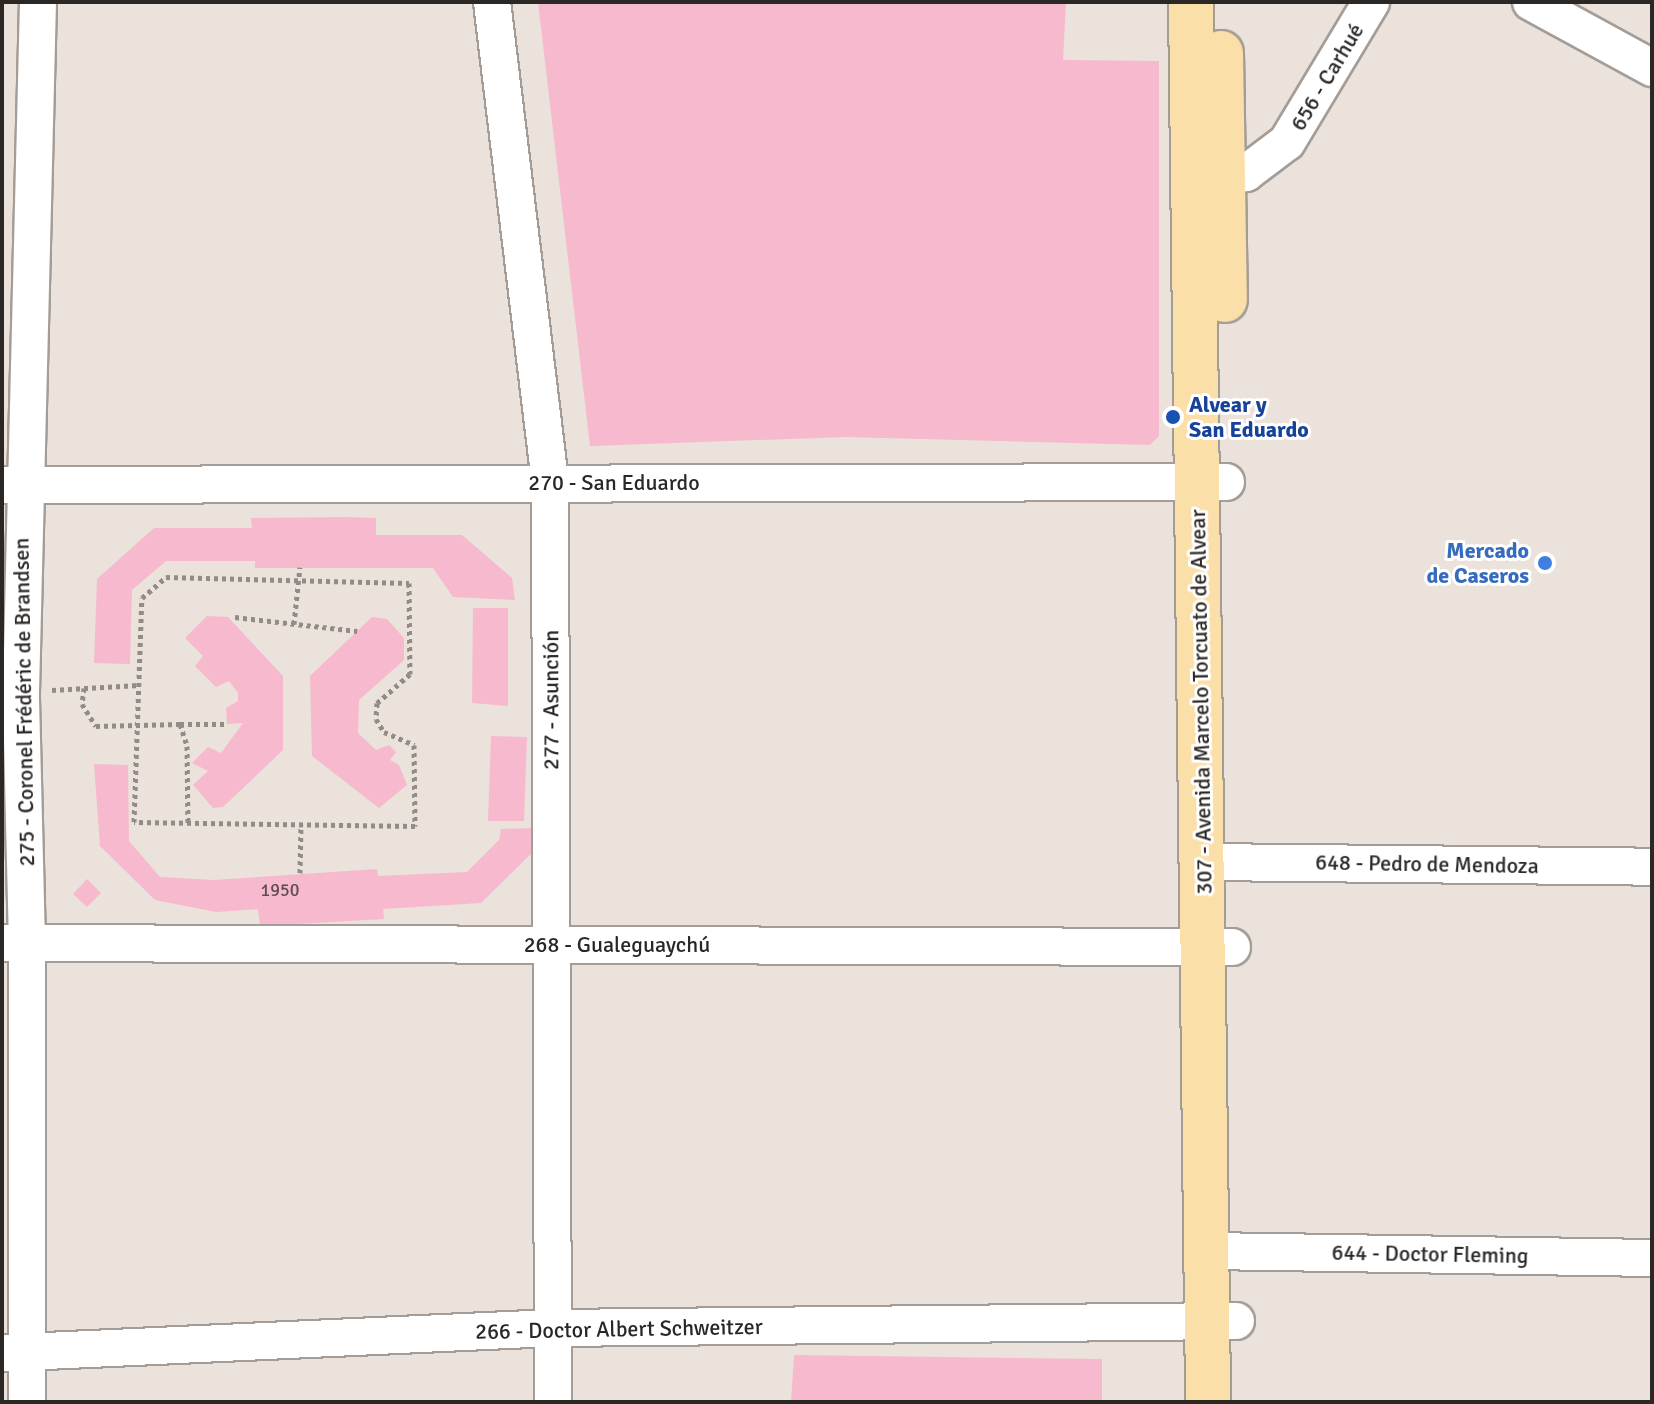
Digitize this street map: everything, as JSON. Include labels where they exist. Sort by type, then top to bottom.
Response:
[{"type":"main road","name":"307 - Avenida Marcelo Torcuato de Alvear","points":[[1191,2],[1208,179]]},
{"type":"main road","name":"307 - Avenida Marcelo Torcuato de Alvear","points":[[1208,1402],[1222,1322],[1208,179],[1220,2]]},
{"type":"main road","name":"307 - Avenida Marcelo Torcuato de Alvear","points":[[1222,1322],[1236,1402]]},
{"type":"street","name":"275 - Coronel Frédéric de Brandsen","points":[[27,1402],[15,1352],[15,944],[21,692],[12,485],[38,2]]},
{"type":"street","name":"277 - Asunción","points":[[492,2],[550,484],[553,1402]]},
{"type":"street","name":"656 - Carhué","points":[[1208,179],[1246,173],[1287,142],[1371,2]]},
{"type":"street","points":[[1531,2],[1652,68]]},
{"type":"street","name":"270 - San Eduardo","points":[[12,485],[1212,482]]},
{"type":"street","name":"648 - Pedro de Mendoza","points":[[1217,863],[1652,867]]},
{"type":"street","name":"268 - Gualeguaychú","points":[[15,944],[1218,947]]},
{"type":"street","name":"644 - Doctor Fleming","points":[[1222,1251],[1652,1258]]},
{"type":"street","name":"266 - Doctor Albert Schweitzer","points":[[15,1352],[553,1328],[1222,1322]]},
{"type":"path","points":[[294,624],[300,567]]},
{"type":"path","points":[[166,577],[298,580],[409,583],[410,674],[377,703],[376,719],[384,732],[414,745],[415,826],[134,822],[142,598],[166,577]]},
{"type":"path","points":[[235,617],[357,631]]},
{"type":"path","points":[[21,692],[139,685]]},
{"type":"path","points":[[84,688],[82,704],[96,726],[227,724]]},
{"type":"path","points":[[180,724],[187,746],[188,823]]},
{"type":"path","points":[[300,873],[301,825]]},
{"type":"building","points":[[538,2],[1066,2],[1063,60],[1159,61],[1159,436],[1150,445],[845,437],[590,446]]},
{"type":"building","points":[[251,518],[376,518],[376,535],[462,535],[512,578],[515,600],[453,597],[433,568],[255,568],[255,561],[166,561],[132,590],[130,664],[94,663],[97,579],[154,528],[252,528]]},
{"type":"building","points":[[473,608],[508,608],[508,706],[472,703]]},
{"type":"building","points":[[207,616],[228,617],[283,676],[283,750],[223,807],[213,808],[193,785],[208,771],[192,763],[208,747],[221,753],[243,723],[227,724],[226,708],[238,701],[238,693],[229,681],[216,687],[195,666],[203,656],[185,638]]},
{"type":"building","points":[[372,617],[387,619],[404,638],[404,660],[359,700],[358,733],[376,750],[389,745],[396,752],[390,760],[399,765],[407,785],[379,808],[312,756],[310,676]]},
{"type":"building","points":[[491,736],[527,737],[524,821],[488,821]]},
{"type":"building","points":[[94,764],[128,765],[129,841],[160,877],[214,880],[377,869],[378,876],[467,872],[499,840],[501,829],[537,828],[535,850],[481,903],[383,909],[384,919],[260,926],[258,909],[216,912],[155,900],[100,846]]},
{"type":"building","points":[[87,879],[101,893],[87,907],[73,894]]},
{"type":"building","points":[[794,1355],[1102,1359],[1102,1402],[791,1402]]},
{"type":"place","name":"Alvear y San Eduardo","points":[[1173,417]]},
{"type":"place","name":"Mercado de Caseros","points":[[1545,563]]}]
